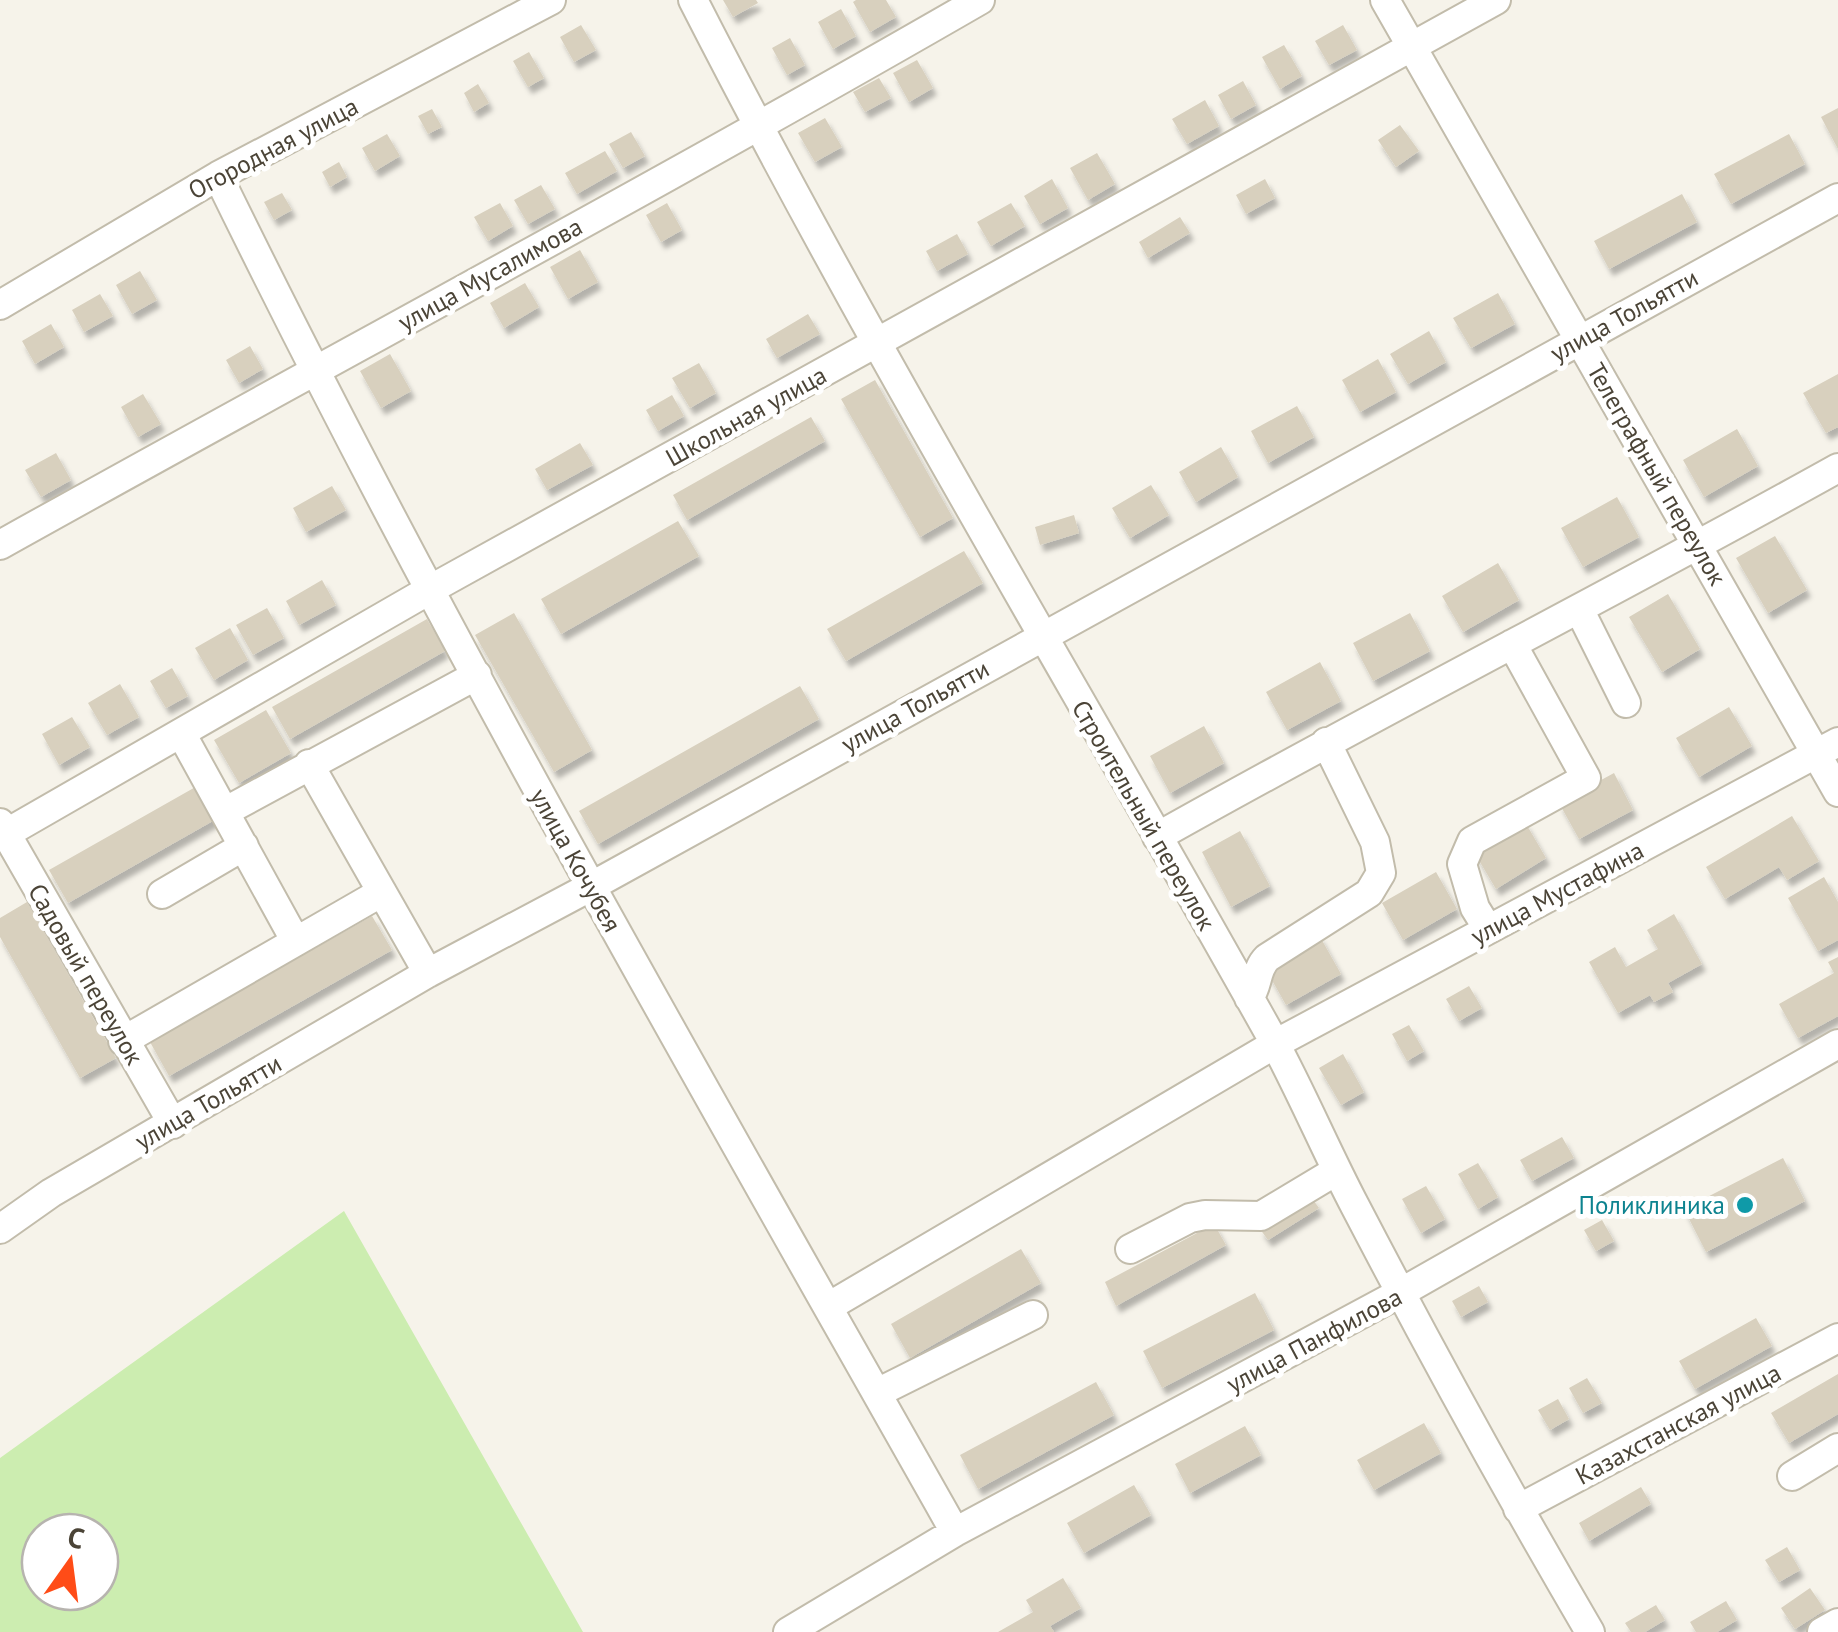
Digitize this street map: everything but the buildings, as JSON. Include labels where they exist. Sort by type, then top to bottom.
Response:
[{"type":"street","name":"Огородная улица","points":[[0,305],[218,176],[551,0]]},
{"type":"street","name":"Строительный переулок","points":[[693,0],[876,344],[1275,1044],[1400,1294],[1590,1632]]},
{"type":"street","name":"улица Мусалимова","points":[[0,545],[758,128],[980,0]]},
{"type":"street","name":"Телеграфный переулок","points":[[1386,0],[1698,546],[1827,747],[1838,792]]},
{"type":"street","name":"Школьная улица","points":[[2,831],[1496,0]]},
{"type":"street","name":"улица Кочубея","points":[[218,176],[313,370],[590,887],[956,1532]]},
{"type":"street","name":"улица Тольятти","points":[[0,1230],[51,1192],[428,973],[1838,198]]},
{"type":"street","points":[[1157,837],[1326,742],[1838,468]]},
{"type":"street","points":[[1579,608],[1626,703]]},
{"type":"street","points":[[1488,930],[1475,908],[1462,864],[1472,841],[1586,778],[1512,644]]},
{"type":"street","points":[[226,811],[477,675]]},
{"type":"street","points":[[182,733],[295,940]]},
{"type":"street","points":[[1249,998],[1257,970],[1267,958],[1369,892],[1381,873],[1375,842],[1326,742]]},
{"type":"street","name":"улица Мустафина","points":[[828,1307],[1275,1044],[1827,747]]},
{"type":"street","points":[[309,764],[428,973]]},
{"type":"street","name":"Садовый переулок","points":[[2,831],[172,1124]]},
{"type":"street","points":[[162,894],[244,846]]},
{"type":"street","points":[[123,1042],[382,892]]},
{"type":"street","name":"улица Панфилова","points":[[788,1632],[956,1532],[1400,1294],[1838,1044]]},
{"type":"street","points":[[1130,1249],[1190,1218],[1261,1216],[1336,1171]]},
{"type":"street","points":[[877,1394],[1033,1314]]},
{"type":"street","name":"Казахстанская улица","points":[[1518,1509],[1838,1338]]},
{"type":"street","points":[[1792,1476],[1838,1448]]},
{"type":"street","points":[[1822,1632],[1838,1623]]},
{"type":"green space","points":[[344,1211],[583,1632],[0,1632],[0,1458]]},
{"type":"place","name":"Поликлиника","points":[[1745,1205]]}]
